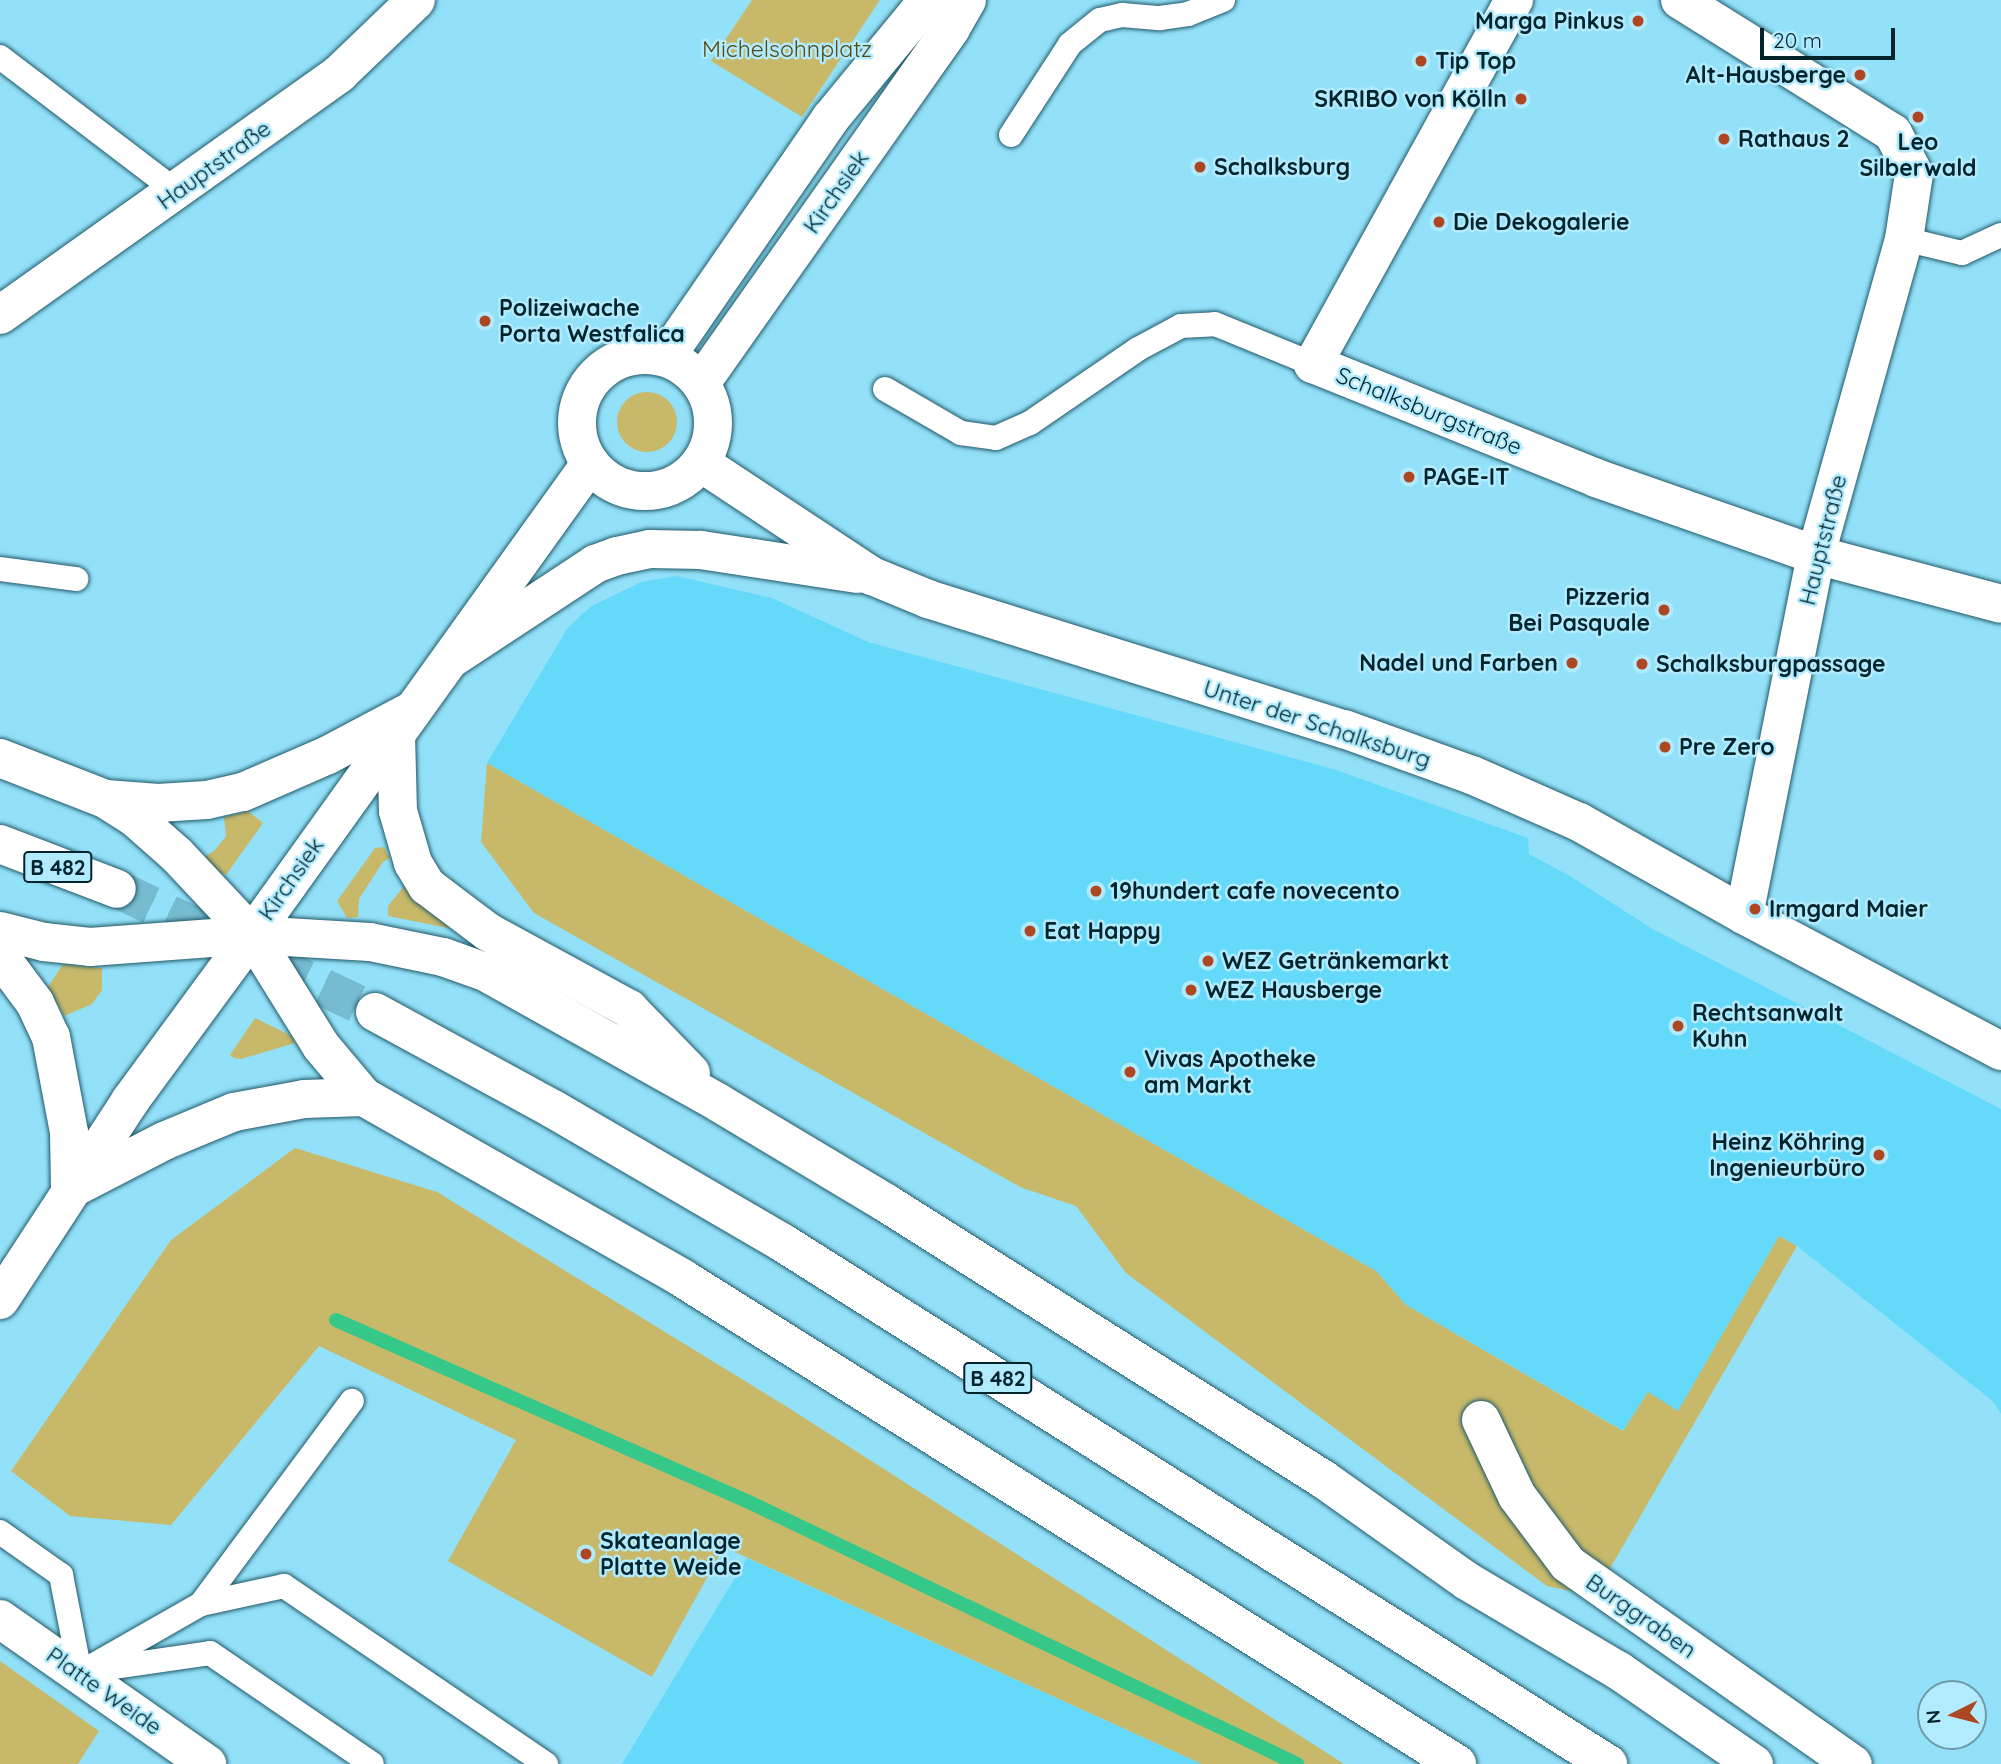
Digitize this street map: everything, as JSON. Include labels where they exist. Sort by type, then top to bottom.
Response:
[{"type":"main road","name":"Hauptstraße","points":[[0,315],[177,192],[340,73],[416,0]]},
{"type":"main road","name":"Kirchsiek","points":[[666,357],[830,119],[928,0]]},
{"type":"main road","name":"Kirchsiek","points":[[701,383],[943,40],[967,0]]},
{"type":"main road","name":"Schalksburgstraße","points":[[1514,0],[1314,365],[1596,478],[1816,555],[2001,604]]},
{"type":"main road","name":"Hauptstraße","points":[[1680,0],[1893,133],[1913,174],[1904,239],[1816,555],[1744,915]]},
{"type":"main road","points":[[646,354],[666,357],[685,367],[701,383],[711,402],[714,423],[711,444],[701,463],[686,478],[667,488],[646,492],[615,484],[590,464],[580,444],[576,421],[580,399],[592,379],[607,365],[625,356],[646,354]]},
{"type":"main road","name":"Unter der Schalksburg","points":[[701,463],[872,576],[928,599],[1343,729],[1472,775],[1579,822],[1744,915]]},
{"type":"main road","name":"Kirchsiek","points":[[0,1299],[130,1101],[590,464]]},
{"type":"main road","name":"Unter der Schalksburg","points":[[446,662],[595,564],[650,549],[728,554],[872,576]]},
{"type":"main road","points":[[106,799],[158,803],[207,800],[243,792],[405,722],[398,811],[413,863],[427,886],[488,932],[629,1009],[719,1103]]},
{"type":"main road","points":[[0,758],[106,799],[134,817],[177,855],[252,935],[321,1046],[364,1097],[682,1278],[1457,1764]]},
{"type":"main road","name":"B 482","points":[[0,844],[117,889]]},
{"type":"main road","points":[[1744,915],[2001,1051]]},
{"type":"main road","points":[[0,931],[44,942],[90,947],[252,935],[370,942],[443,957],[485,972],[719,1103],[1132,1357],[1323,1479],[1467,1581],[1619,1671],[1754,1764]]},
{"type":"main road","points":[[0,956],[30,995],[51,1037],[69,1132],[71,1189],[164,1141],[234,1112],[303,1099],[364,1097]]},
{"type":"main road","name":"B 482","points":[[375,1012],[553,1108],[783,1242],[1608,1764]]},
{"type":"main road","name":"Burggraben","points":[[1481,1420],[1517,1496],[1568,1564],[1853,1764]]},
{"type":"main road","name":"Platte Weide","points":[[0,1619],[80,1672],[207,1764]]},
{"type":"lane","points":[[1011,135],[1070,44],[1100,20],[1122,15],[1160,18],[1188,14],[1223,0]]},
{"type":"lane","points":[[0,57],[177,192]]},
{"type":"lane","points":[[1904,239],[1962,253],[2001,236]]},
{"type":"lane","points":[[885,389],[961,433],[996,438],[1030,423],[1138,349],[1181,326],[1215,324],[1314,365]]},
{"type":"lane","points":[[0,569],[76,579]]},
{"type":"lane","points":[[201,1604],[352,1401]]},
{"type":"lane","points":[[0,1532],[61,1575],[80,1672]]},
{"type":"lane","points":[[80,1672],[201,1604],[284,1586],[546,1764]]},
{"type":"lane","points":[[80,1672],[210,1653],[372,1764]]},
{"type":"shaded area","points":[[677,576],[772,598],[868,642],[1333,769],[1528,838],[1529,854],[1570,876],[1651,928],[2001,1109],[2001,1414],[1994,1402],[1797,1246],[1779,1236],[1678,1412],[1624,1431],[1406,1305],[1376,1271],[487,763],[567,629],[590,607],[641,582]]},
{"type":"shaded area","points":[[747,1558],[1202,1764],[622,1764]]},
{"type":"green space","name":"Michelsohnplatz","points":[[752,0],[880,0],[802,117],[711,61]]},
{"type":"green space","points":[[647,392],[664,397],[672,405],[677,422],[672,439],[664,447],[647,452],[630,447],[622,439],[617,422],[622,405],[630,397]]},
{"type":"green space","points":[[487,763],[1376,1271],[1406,1305],[1623,1431],[1648,1392],[1678,1411],[1779,1236],[1797,1246],[1594,1596],[1547,1586],[1126,1273],[1076,1206],[1020,1187],[534,913],[481,842]]},
{"type":"green space","points":[[248,811],[263,823],[226,875],[203,865],[200,859],[214,851],[226,836],[224,817]]},
{"type":"green space","points":[[384,847],[390,858],[383,862],[359,899],[358,917],[347,918],[337,901],[375,848]]},
{"type":"green space","points":[[405,885],[448,928],[388,916],[388,906]]},
{"type":"green space","points":[[63,964],[102,968],[102,990],[92,1004],[64,1016],[48,987]]},
{"type":"green space","points":[[255,1018],[292,1036],[295,1043],[241,1059],[234,1058],[230,1055]]},
{"type":"green space","points":[[295,1148],[437,1192],[784,1405],[1344,1764],[1202,1764],[724,1547],[652,1677],[448,1561],[516,1440],[319,1346],[171,1525],[70,1516],[11,1471],[171,1240]]},
{"type":"green space","points":[[0,1661],[99,1731],[78,1764],[0,1764]]},
{"type":"waterway","points":[[336,1320],[747,1501],[1297,1764]]},
{"type":"tunnel","points":[[117,889],[375,1012]]},
{"type":"place","name":"Marga Pinkus","points":[[1638,21]]},
{"type":"place","name":"Tip Top","points":[[1421,61]]},
{"type":"place","name":"Alt-Hausberge","points":[[1860,75]]},
{"type":"place","name":"SKRIBO von Kölln","points":[[1521,99]]},
{"type":"place","name":"Leo Silberwald","points":[[1918,117]]},
{"type":"place","name":"Rathaus 2","points":[[1724,139]]},
{"type":"place","name":"Schalksburg","points":[[1200,167]]},
{"type":"place","name":"Die Dekogalerie","points":[[1439,222]]},
{"type":"place","name":"Polizeiwache Porta Westfalica","points":[[485,321]]},
{"type":"place","name":"PAGE-IT","points":[[1409,477]]},
{"type":"place","name":"Pizzeria Bei Pasquale","points":[[1664,610]]},
{"type":"place","name":"Nadel und Farben","points":[[1572,663]]},
{"type":"place","name":"Schalksburgpassage","points":[[1642,664]]},
{"type":"place","name":"Pre Zero","points":[[1665,747]]},
{"type":"place","name":"19hundert cafe novecento","points":[[1096,891]]},
{"type":"place","name":"Irmgard Maier","points":[[1755,909]]},
{"type":"place","name":"Eat Happy","points":[[1030,931]]},
{"type":"place","name":"WEZ Getränkemarkt","points":[[1208,961]]},
{"type":"place","name":"WEZ Hausberge","points":[[1191,990]]},
{"type":"place","name":"Rechtsanwalt Kuhn","points":[[1678,1026]]},
{"type":"place","name":"Vivas Apotheke am Markt","points":[[1130,1072]]},
{"type":"place","name":"Heinz Köhring Ingenieurbüro","points":[[1879,1155]]},
{"type":"place","name":"Skateanlage Platte Weide","points":[[586,1554]]}]
